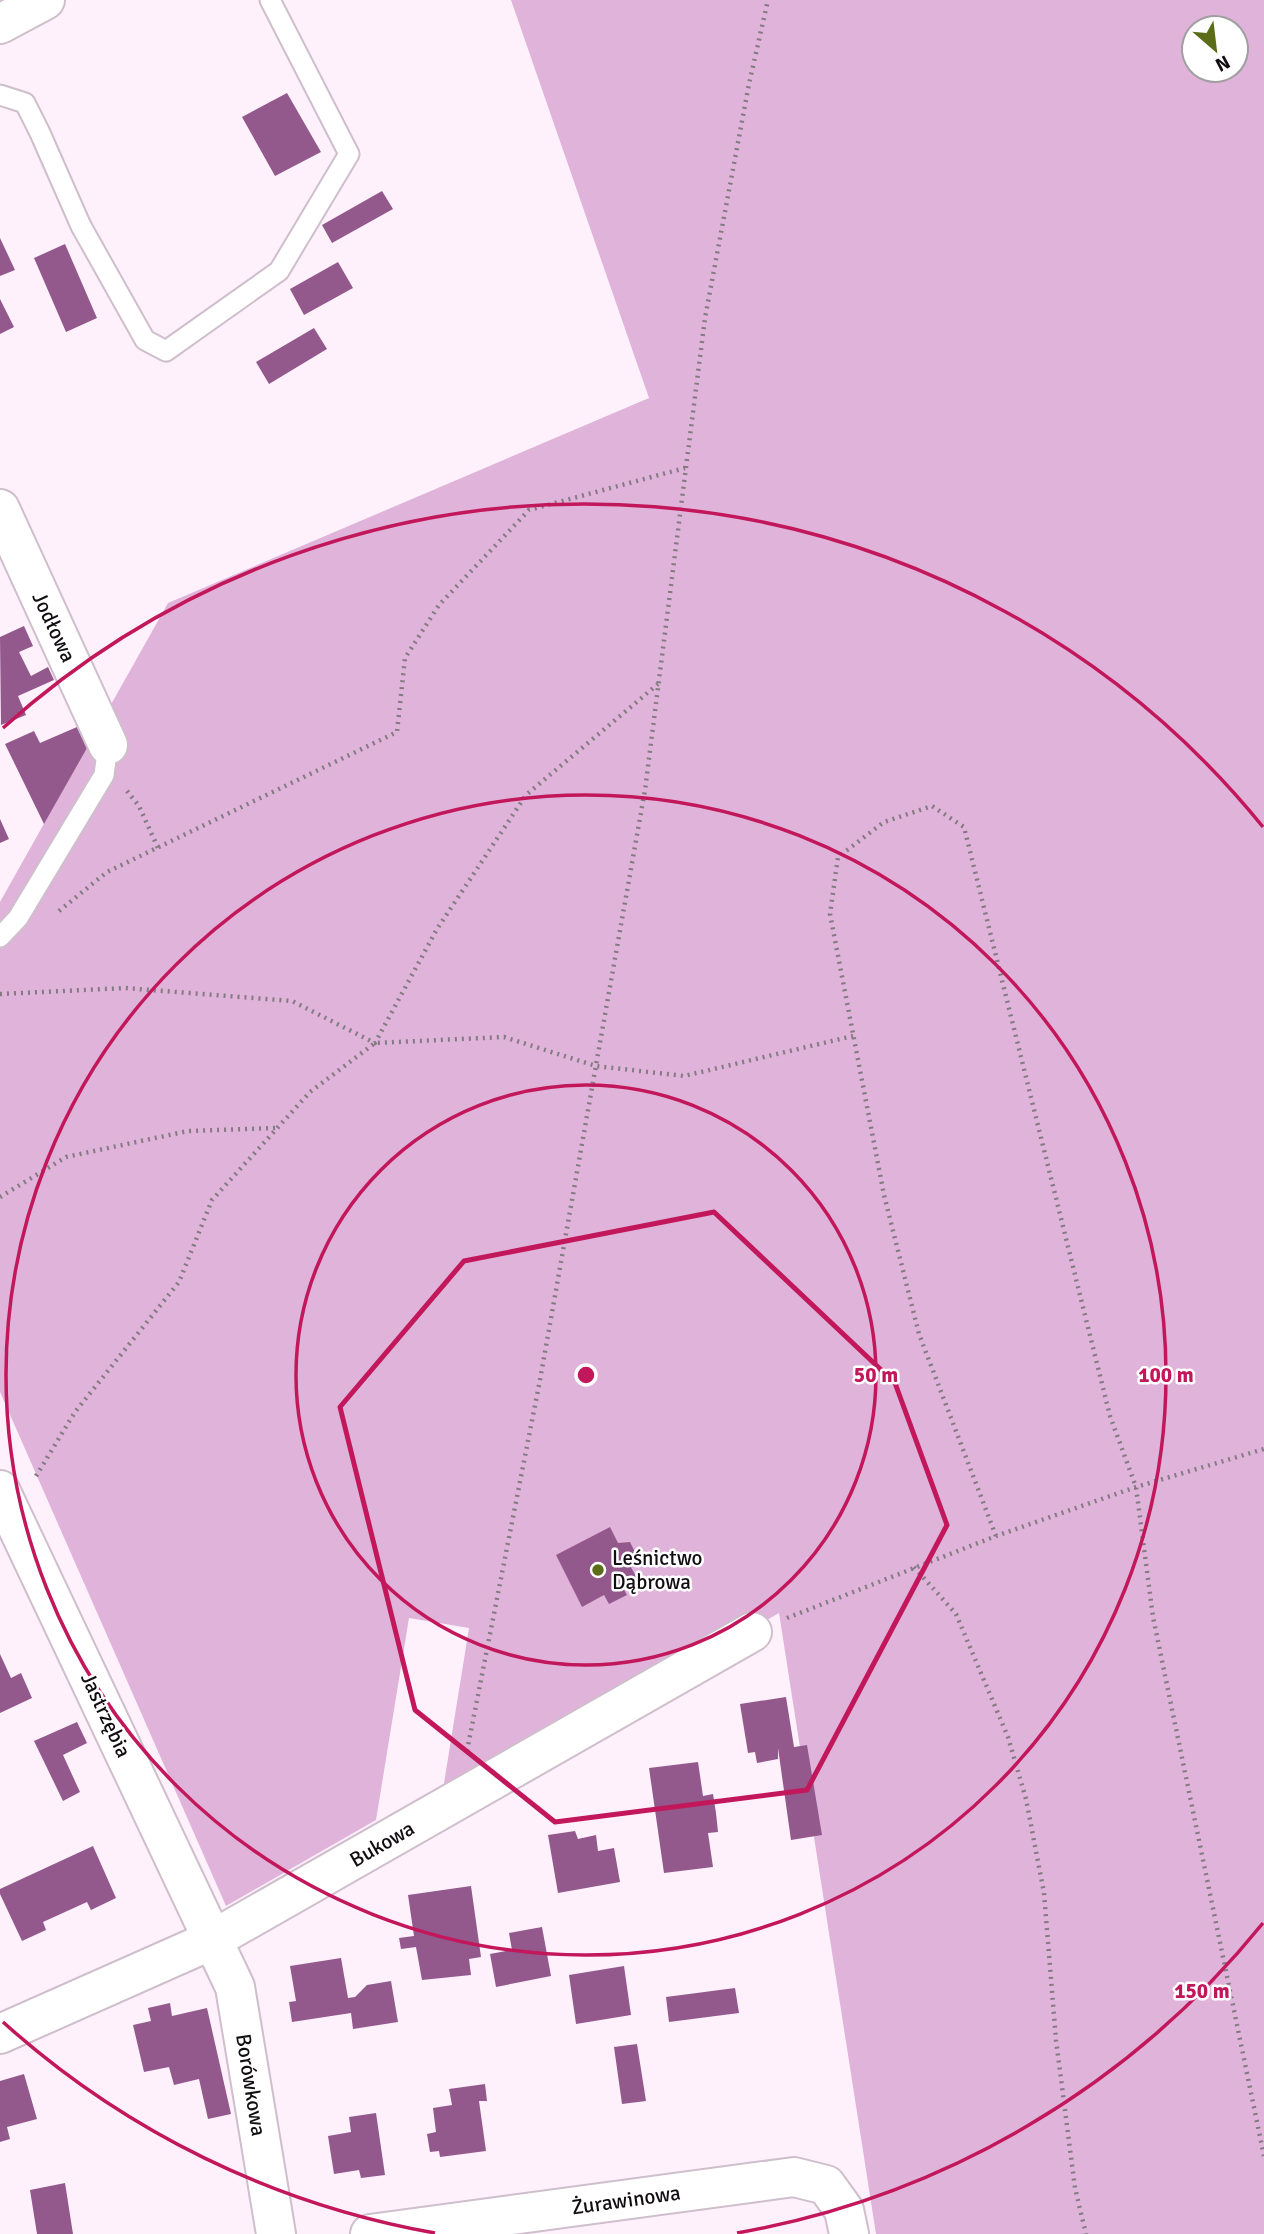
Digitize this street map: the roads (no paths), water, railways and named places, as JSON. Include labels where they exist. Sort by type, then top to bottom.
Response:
[{"type":"street","points":[[0,24],[46,0]]},
{"type":"street","name":"Jodłowa","points":[[0,509],[107,753]]},
{"type":"street","name":"Jastrzębia","points":[[6,1502],[212,1940]]},
{"type":"street","name":"Bukowa","points":[[0,2034],[212,1940],[752,1632]]},
{"type":"street","name":"Borówkowa","points":[[212,1940],[235,1987],[276,2234]]},
{"type":"street","name":"Żurawinowa","points":[[370,2234],[794,2177],[826,2185],[845,2210],[849,2234]]},
{"type":"lane","points":[[0,95],[25,103],[81,226],[145,340],[166,351],[279,271],[349,154],[270,0]]},
{"type":"lane","points":[[0,937],[18,918],[104,775],[107,753]]},
{"type":"place","name":"Leśnictwo Dąbrowa","points":[[598,1570]]}]
